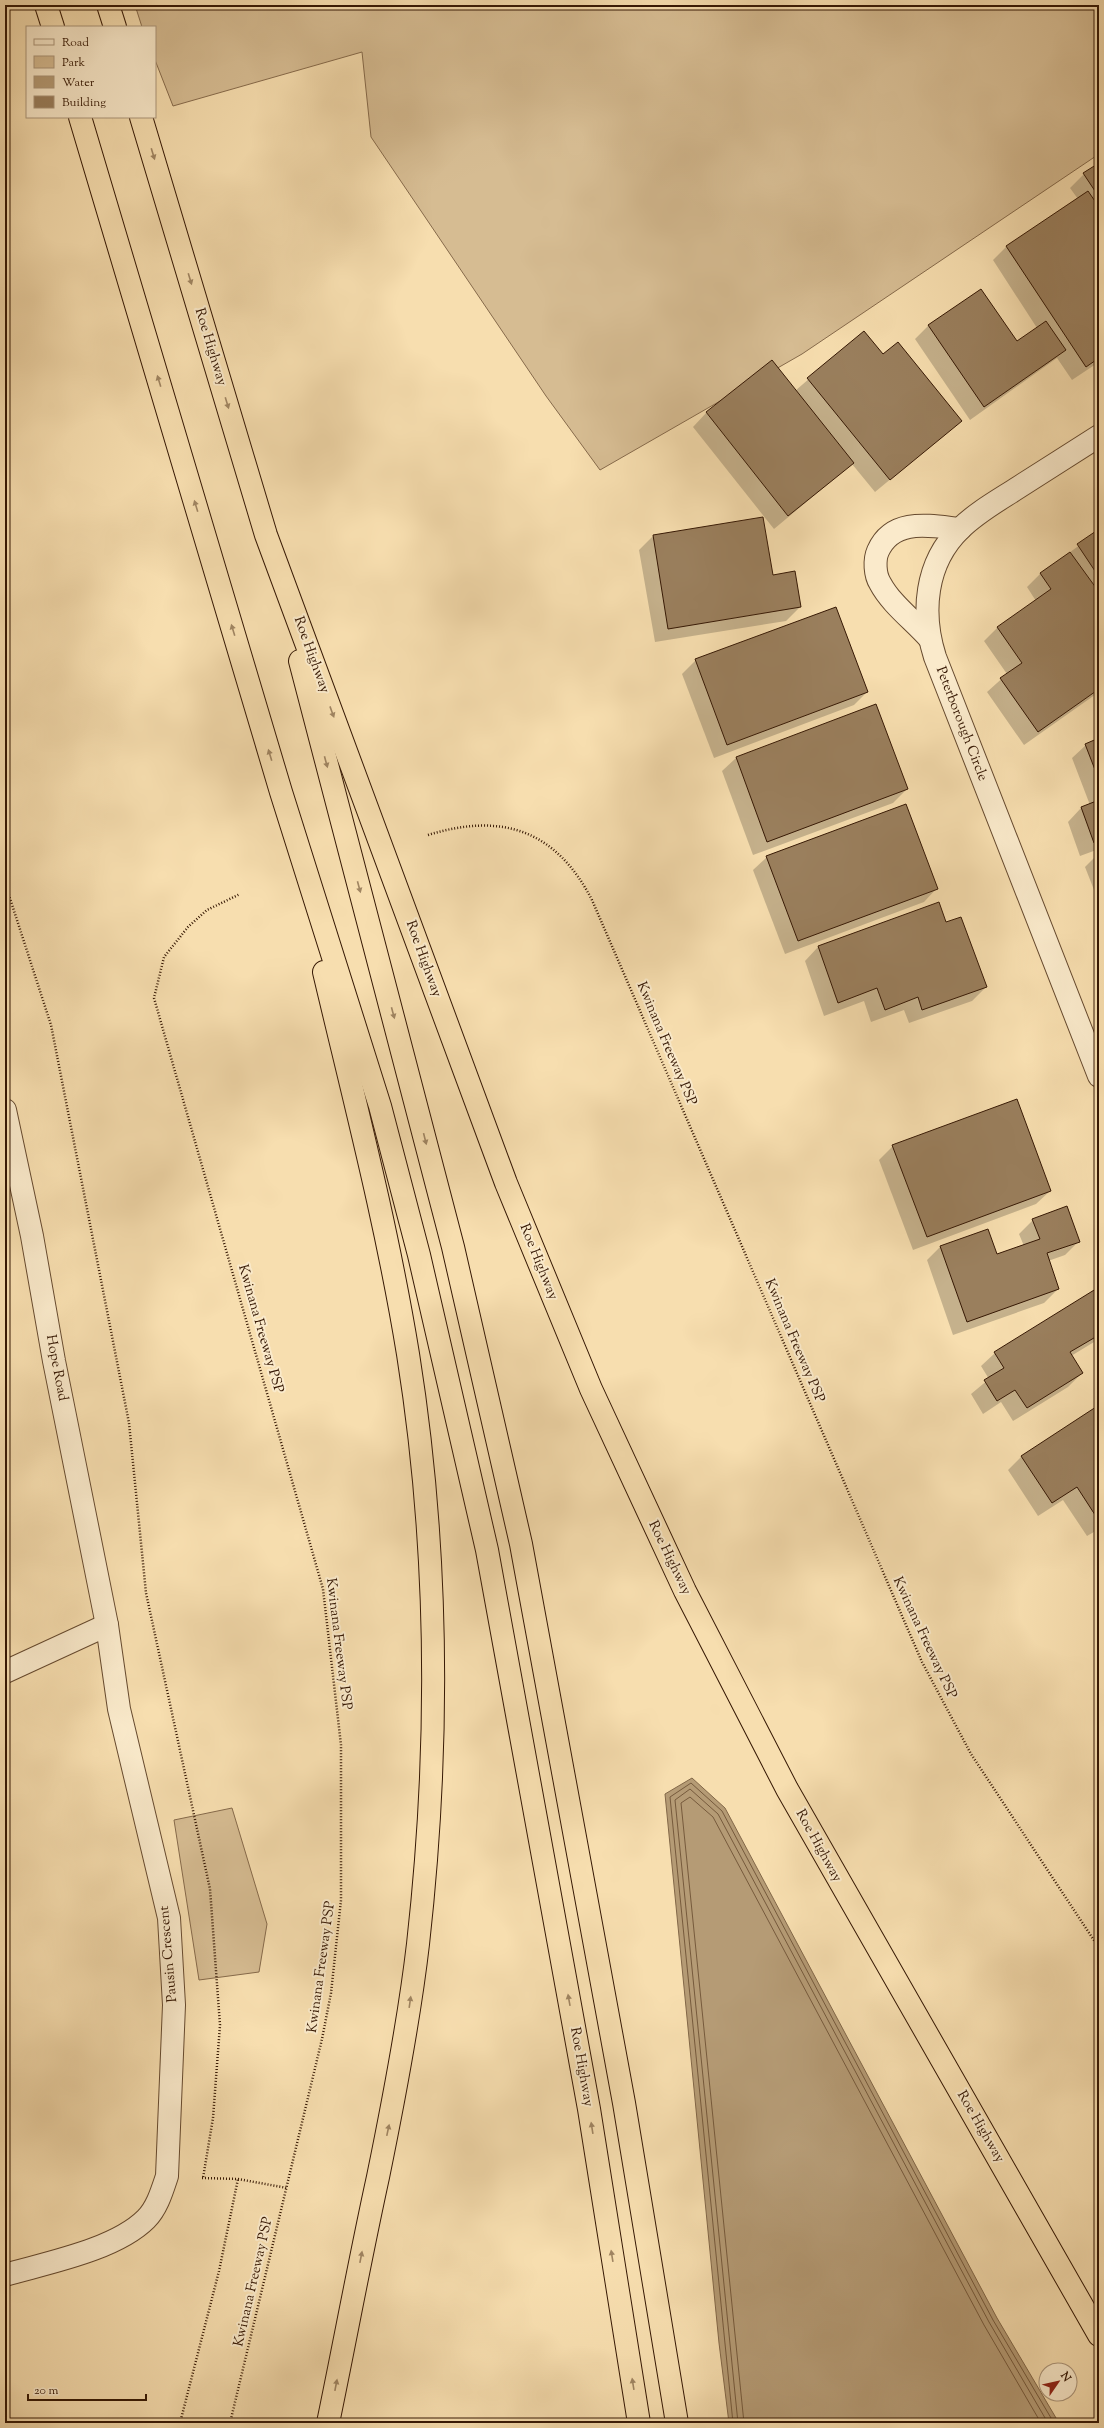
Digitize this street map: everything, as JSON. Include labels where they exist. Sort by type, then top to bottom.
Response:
[{"type":"highway","points":[[46,5],[53,26]]},
{"type":"highway","points":[[108,5],[114,26]]},
{"type":"highway","name":"Roe Highway","points":[[80,118],[281,792],[380,1106],[447,1374],[487,1550],[589,2110],[639,2423]]},
{"type":"highway","name":"Roe Highway","points":[[141,118],[266,534],[506,1183],[588,1382],[684,1591],[787,1789],[1099,2336]]},
{"type":"highway","points":[[266,534],[417,1105],[485,1381],[521,1544],[624,2103],[677,2423]]},
{"type":"highway","points":[[281,792],[388,1242],[416,1416],[423,1474],[431,1592],[431,1769],[418,1945],[390,2120],[328,2423]]},
{"type":"street","name":"Peterborough Circle","points":[[1099,436],[983,510],[960,529],[937,561],[929,582],[927,622],[929,638],[1099,1076]]},
{"type":"street","points":[[929,638],[886,594],[879,582],[876,555],[881,544],[898,529],[924,526],[960,529]]},
{"type":"street","name":"Hope Road","points":[[5,1110],[32,1236],[54,1361],[107,1625]]},
{"type":"street","points":[[5,1672],[107,1625]]},
{"type":"street","name":"Pausin Crescent","points":[[5,2275],[77,2254],[114,2240],[146,2219],[159,2199],[167,2176],[174,2005],[169,1918],[119,1709],[107,1625]]},
{"type":"path","name":"Kwinana Freeway PSP","points":[[428,835],[452,827],[477,824],[501,826],[525,832],[547,844],[565,859],[581,878],[596,907],[922,1662],[971,1754],[1099,1948]]},
{"type":"path","points":[[5,883],[51,1025],[129,1422],[146,1593],[210,1889],[220,2025],[214,2118],[202,2178]]},
{"type":"path","name":"Kwinana Freeway PSP","points":[[230,2423],[322,2039],[337,1946],[342,1900],[341,1745],[323,1588],[154,998],[164,957],[188,927],[207,910],[240,894]]},
{"type":"path","points":[[167,2176],[238,2179],[287,2188]]},
{"type":"path","points":[[180,2423],[218,2271],[238,2179]]},
{"type":"green space","points":[[135,5],[1099,5],[1099,154],[802,354],[600,470],[546,396],[371,137],[362,52],[173,106],[156,63],[156,26],[142,26]]},
{"type":"green space","points":[[232,1808],[267,1924],[259,1972],[199,1980],[174,1820]]},
{"type":"water","points":[[692,1778],[725,1808],[997,2318],[1038,2387],[1038,2402],[1047,2402],[1059,2423],[729,2423],[719,2343],[665,1794]]},
{"type":"building","points":[[1099,163],[1099,197],[1083,173]]},
{"type":"building","points":[[1088,191],[1099,207],[1099,358],[1086,367],[1006,246]]},
{"type":"building","points":[[981,289],[1017,341],[1046,321],[1066,350],[984,407],[928,325]]},
{"type":"building","points":[[864,331],[883,354],[898,342],[962,421],[890,480],[807,378]]},
{"type":"building","points":[[772,360],[854,463],[788,516],[706,412]]},
{"type":"building","points":[[763,517],[773,575],[795,571],[801,607],[668,629],[653,535]]},
{"type":"building","points":[[1099,529],[1099,577],[1077,544]]},
{"type":"building","points":[[1070,552],[1099,592],[1099,689],[1038,732],[1000,678],[1022,663],[997,627],[1051,589],[1040,573]]},
{"type":"building","points":[[836,607],[868,692],[727,745],[695,659]]},
{"type":"building","points":[[876,704],[908,789],[767,842],[736,757]]},
{"type":"building","points":[[1099,738],[1099,780],[1085,744]]},
{"type":"building","points":[[1099,800],[1099,841],[1094,843],[1081,807]]},
{"type":"building","points":[[906,804],[938,889],[798,941],[766,856]]},
{"type":"building","points":[[939,902],[946,922],[961,917],[987,987],[922,1010],[918,997],[885,1010],[877,988],[838,1003],[818,946]]},
{"type":"building","points":[[1017,1099],[1051,1191],[927,1237],[892,1145]]},
{"type":"building","points":[[1067,1206],[1080,1242],[1047,1253],[1059,1289],[967,1322],[940,1246],[988,1229],[997,1254],[1040,1239],[1032,1219]]},
{"type":"building","points":[[1099,1287],[1099,1335],[1070,1352],[1083,1373],[1027,1408],[1015,1390],[997,1401],[984,1380],[1004,1368],[994,1352]]},
{"type":"building","points":[[1099,1405],[1099,1521],[1077,1487],[1052,1503],[1021,1456]]}]
